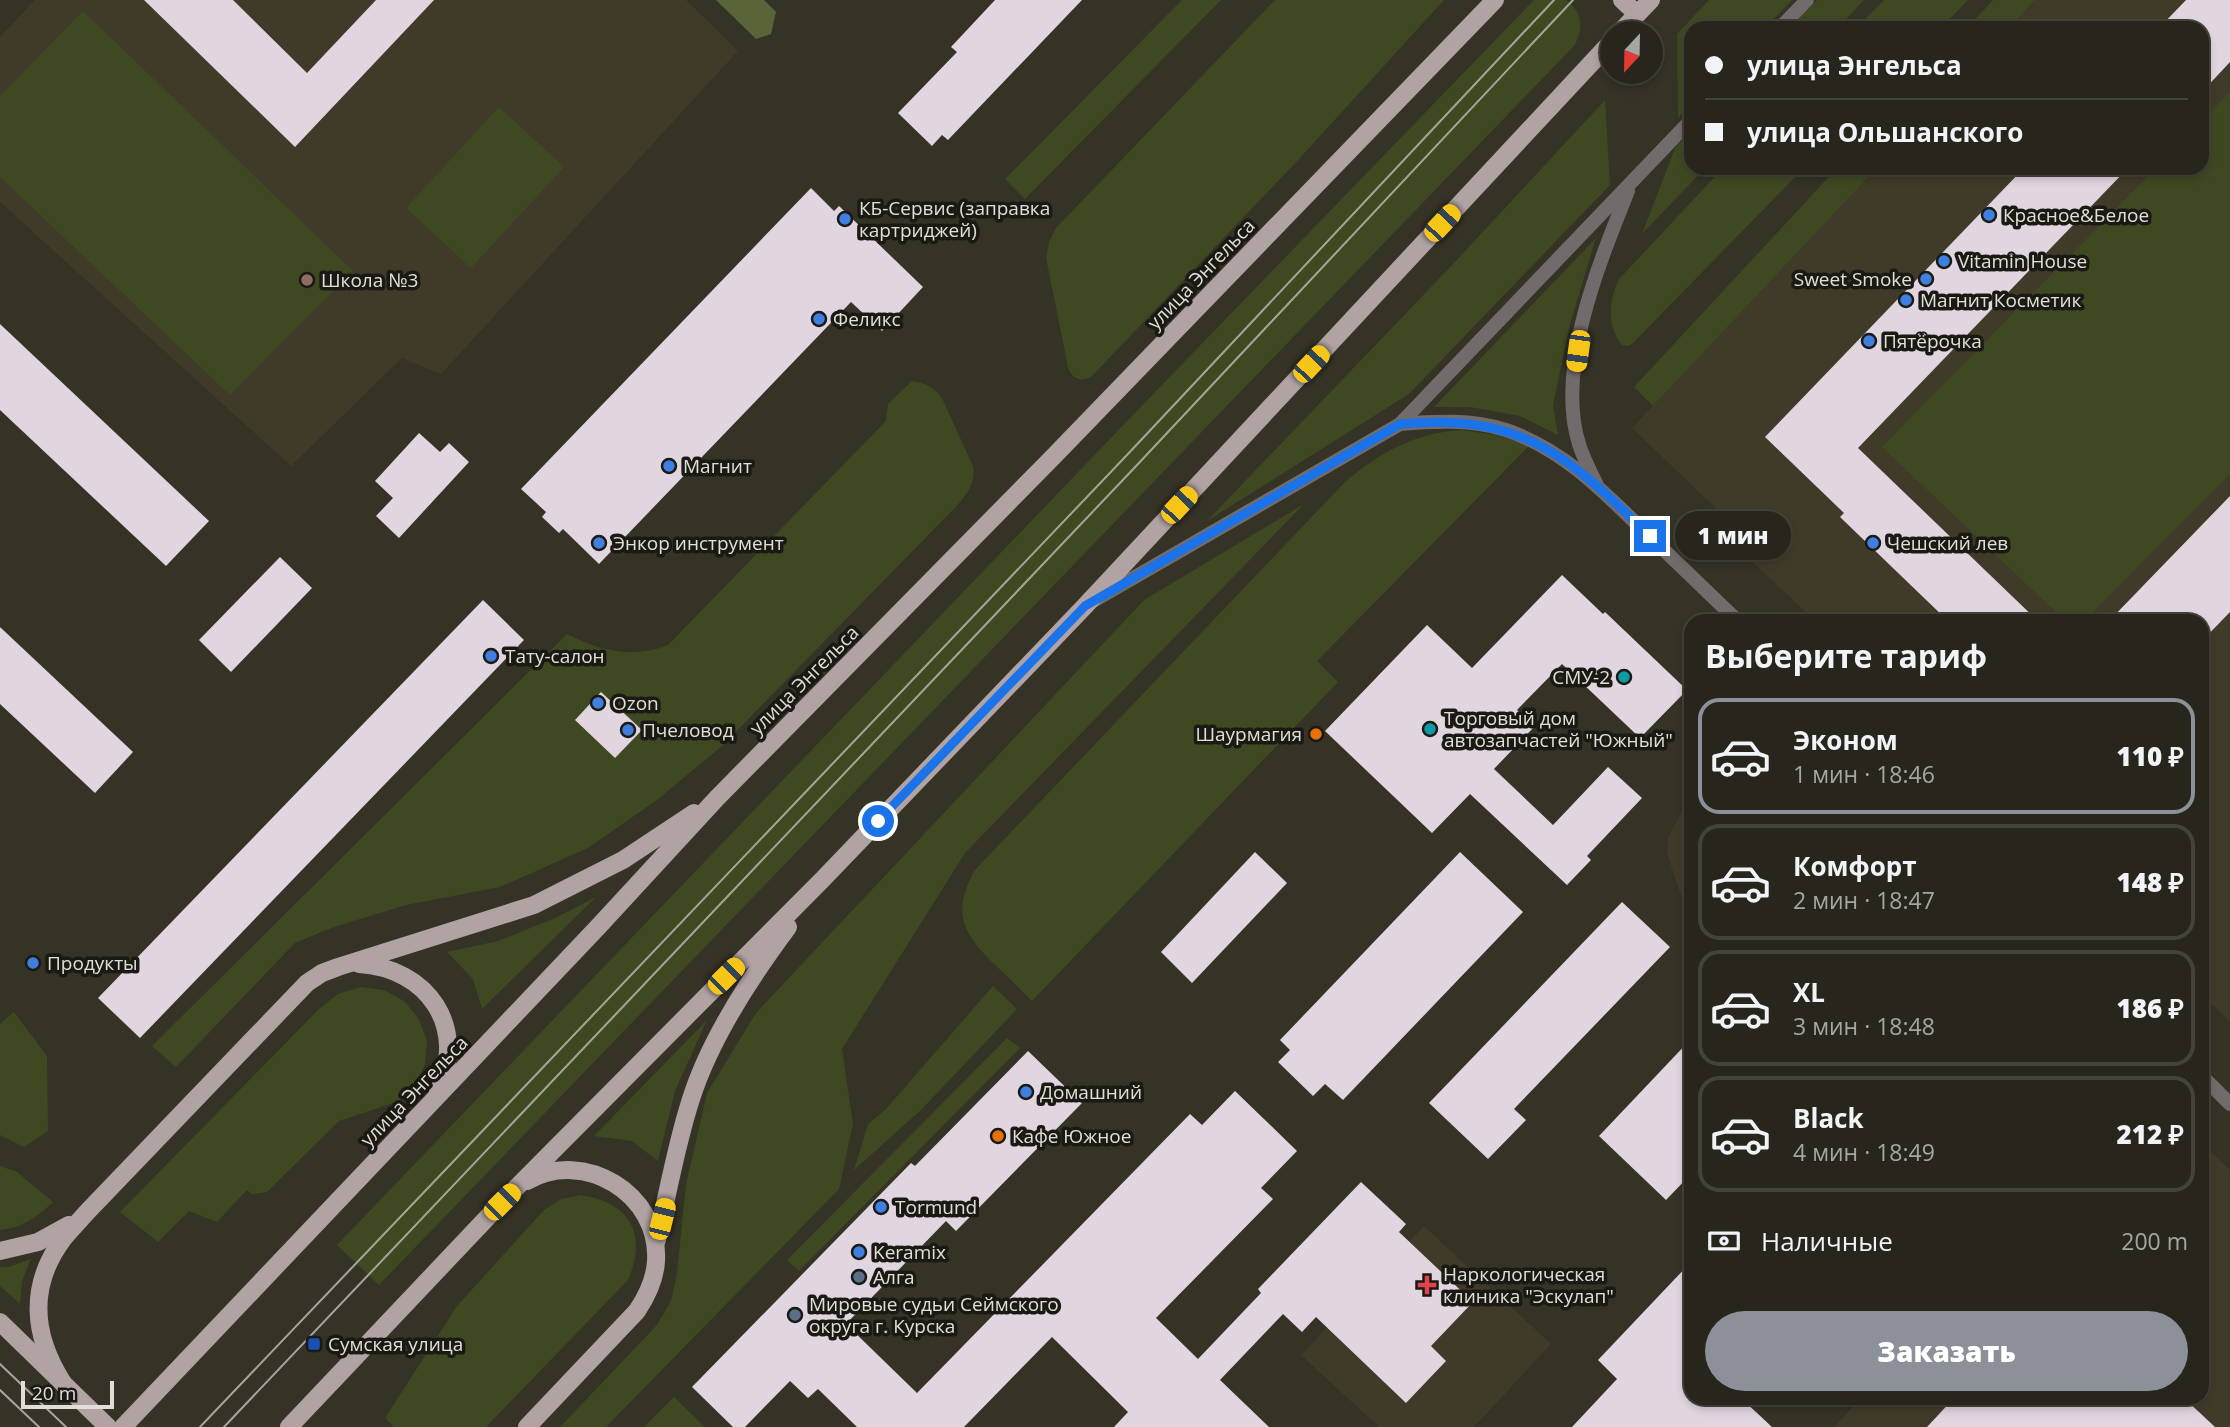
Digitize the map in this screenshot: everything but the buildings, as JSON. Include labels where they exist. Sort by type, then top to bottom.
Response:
[{"type":"main road","name":"улица Энгельса","points":[[123,1427],[717,798],[1053,457],[1495,0]]},
{"type":"main road","points":[[1622,0],[1637,14]]},
{"type":"main road","points":[[1630,21],[1651,0]]},
{"type":"main road","points":[[289,1427],[515,1189],[822,880],[1085,606],[1600,54]]},
{"type":"main road","points":[[62,1383],[42,1344],[38,1322],[43,1278],[51,1258],[63,1239],[89,1210],[307,983],[338,967],[534,905],[623,860],[717,798]]},
{"type":"main road","points":[[527,1427],[637,1311],[647,1296],[654,1279],[656,1243],[691,1099],[708,1056],[771,950],[822,880]]},
{"type":"main road","points":[[338,967],[357,964],[393,970],[409,978],[435,1004],[443,1020],[448,1056],[446,1073],[429,1106]]},
{"type":"main road","points":[[515,1189],[530,1179],[565,1170],[602,1176],[631,1195],[643,1209],[656,1243]]},
{"type":"main road","points":[[0,1251],[38,1242],[65,1229],[89,1210]]},
{"type":"main road","points":[[0,1322],[108,1427]]},
{"type":"street","points":[[1787,21],[1807,0]]},
{"type":"street","points":[[1085,606],[1400,424],[1684,127]]},
{"type":"street","points":[[1597,485],[1579,444],[1573,413],[1573,382],[1587,305],[1602,257],[1631,183]]},
{"type":"street","points":[[1400,424],[1454,422],[1504,430],[1533,441],[1560,456],[1597,485],[1731,614]]},
{"type":"street","points":[[2209,1083],[2230,1104]]},
{"type":"shaded area","name":"Школа №3","points":[[35,0],[686,0],[738,51],[441,374],[402,358],[291,466],[0,202],[0,37]]},
{"type":"shaded area","points":[[2035,0],[2230,0],[2230,1022],[2209,1001],[2209,614],[1808,614],[1741,551],[1729,521],[1632,428],[1870,175],[2209,175],[2209,21],[2016,21]]},
{"type":"shaded area","points":[[1684,807],[1684,905],[1667,853],[1668,838]]},
{"type":"shaded area","points":[[2209,1150],[2230,1170],[2230,1427],[1834,1427],[1854,1405],[2209,1405]]},
{"type":"shaded area","name":"Наркологическая клиника \"Эскулап\"","points":[[1424,1226],[1551,1344],[1474,1427],[1379,1427],[1301,1355]]},
{"type":"green space","points":[[716,0],[764,0],[776,12],[771,34],[756,39]]},
{"type":"green space","points":[[1182,0],[1221,0],[1025,199],[1005,179]]},
{"type":"green space","points":[[1275,0],[1444,0],[1300,158],[1092,376],[1077,379],[1068,367],[1046,258],[1049,242],[1056,228]]},
{"type":"green space","points":[[1534,0],[1566,0],[1572,5],[1580,22],[1574,46],[379,1285],[337,1245]]},
{"type":"green space","points":[[1709,0],[1792,0],[1772,21],[1689,21]]},
{"type":"green space","points":[[1817,0],[1864,0],[1844,21],[1797,21]]},
{"type":"green space","points":[[1884,0],[1968,0],[1948,21],[1864,21]]},
{"type":"green space","points":[[1993,0],[2035,0],[2016,21],[1974,21]]},
{"type":"green space","points":[[83,11],[353,271],[230,395],[0,177],[0,96]]},
{"type":"green space","points":[[1684,27],[1684,112],[1678,118],[1677,34]]},
{"type":"green space","points":[[2230,92],[2230,474],[2091,614],[2060,614],[1882,447],[2149,175],[2209,175],[2209,114]]},
{"type":"green space","points":[[1605,100],[1610,185],[1409,394],[1207,521],[1454,263]]},
{"type":"green space","points":[[499,107],[564,167],[471,268],[406,208]]},
{"type":"green space","points":[[1684,138],[1684,175],[1698,175],[1642,234],[1675,148]]},
{"type":"green space","points":[[1716,175],[1797,175],[1629,346],[1622,345],[1611,321],[1611,304],[1619,279]]},
{"type":"green space","points":[[1831,175],[1870,175],[1653,406],[1634,387]]},
{"type":"green space","points":[[1596,238],[1570,324],[1553,405],[1558,435],[1520,416],[1470,407],[1434,407]]},
{"type":"green space","points":[[912,381],[929,386],[942,398],[973,466],[970,488],[946,517],[722,746],[657,800],[588,848],[500,887],[406,905],[334,927],[295,943],[176,1067],[152,1046],[567,634],[592,645],[616,651],[642,652],[668,645],[883,424],[888,404]]},
{"type":"green space","points":[[1462,430],[1495,435],[1530,445],[1317,661],[1338,682],[1032,1001],[981,951],[967,930],[962,910],[967,885],[974,871],[1345,482],[1371,462],[1399,446],[1429,435]]},
{"type":"green space","points":[[1304,504],[965,853],[842,1049],[853,1124],[839,1189],[606,1427],[560,1427],[657,1325],[671,1301],[677,1273],[686,1184],[707,1093],[756,1013],[1144,600]]},
{"type":"green space","points":[[596,897],[482,1009],[473,979],[447,952],[498,941],[555,918]]},
{"type":"green space","points":[[993,986],[1017,1009],[921,1110],[854,1170],[868,1124],[886,1109]]},
{"type":"green space","points":[[361,987],[384,990],[404,1001],[419,1019],[427,1041],[425,1064],[416,1085],[399,1101],[339,1121],[267,1192],[252,1194],[247,1190],[217,1222],[189,1211],[158,1242],[120,1212],[320,1008],[338,994]]},
{"type":"green space","points":[[14,1012],[47,1056],[48,1131],[24,1147],[0,1135],[0,1024]]},
{"type":"green space","points":[[707,1020],[675,1091],[658,1161],[632,1141],[594,1136]]},
{"type":"green space","points":[[1007,1038],[1020,1048],[799,1271],[787,1260]]},
{"type":"green space","points":[[0,1166],[17,1172],[53,1202],[29,1221],[0,1230]]},
{"type":"green space","points":[[580,1195],[611,1205],[630,1223],[636,1248],[628,1280],[486,1427],[394,1427],[385,1418],[457,1306],[544,1210],[561,1199]]},
{"type":"green space","points":[[31,1259],[22,1281],[20,1304],[0,1286],[0,1267]]},
{"type":"green space","points":[[674,1397],[705,1427],[644,1427]]},
{"type":"tram line","points":[[200,1427],[1127,455],[1554,0]]},
{"type":"tram line","points":[[224,1427],[1138,464],[1573,0]]},
{"type":"tram line","points":[[0,1364],[66,1427]]},
{"type":"tram line","points":[[0,1390],[39,1427]]},
{"type":"place","name":"Красное&Белое","points":[[1989,215]]},
{"type":"place","name":"КБ-Сервис (заправка картриджей)","points":[[845,219]]},
{"type":"place","name":"Vitamin House","points":[[1944,261]]},
{"type":"place","name":"Sweet Smoke","points":[[1926,279]]},
{"type":"place","name":"Школа №3","points":[[307,280]]},
{"type":"place","name":"Магнит Косметик","points":[[1906,300]]},
{"type":"place","name":"Феликс","points":[[819,319]]},
{"type":"place","name":"Пятёрочка","points":[[1869,341]]},
{"type":"place","name":"Магнит","points":[[669,466]]},
{"type":"place","name":"Энкор инструмент","points":[[599,543]]},
{"type":"place","name":"Чешский лев","points":[[1873,543]]},
{"type":"place","name":"Тату-салон","points":[[491,656]]},
{"type":"place","name":"СМУ-2","points":[[1624,677]]},
{"type":"place","name":"Ozon","points":[[598,703]]},
{"type":"place","name":"Торговый дом автозапчастей \"Южный\"","points":[[1430,729]]},
{"type":"place","name":"Пчеловод","points":[[628,730]]},
{"type":"place","name":"Шаурмагия","points":[[1316,734]]},
{"type":"place","name":"Продукты","points":[[33,963]]},
{"type":"place","name":"Домашний","points":[[1026,1092]]},
{"type":"place","name":"Кафе Южное","points":[[998,1136]]},
{"type":"place","name":"Tormund","points":[[881,1207]]},
{"type":"place","name":"Keramix","points":[[859,1252]]},
{"type":"place","name":"Алга","points":[[859,1277]]},
{"type":"place","name":"Наркологическая клиника \"Эскулап\"","points":[[1427,1285]]},
{"type":"place","name":"Мировые судьи Сеймского округа г. Курска","points":[[795,1315]]},
{"type":"place","name":"Сумская улица","points":[[314,1344]]},
{"type":"route","points":[[878,821],[1085,606],[1400,424],[1454,422],[1479,425],[1504,430],[1533,441],[1560,456],[1597,485],[1650,536]]}]
